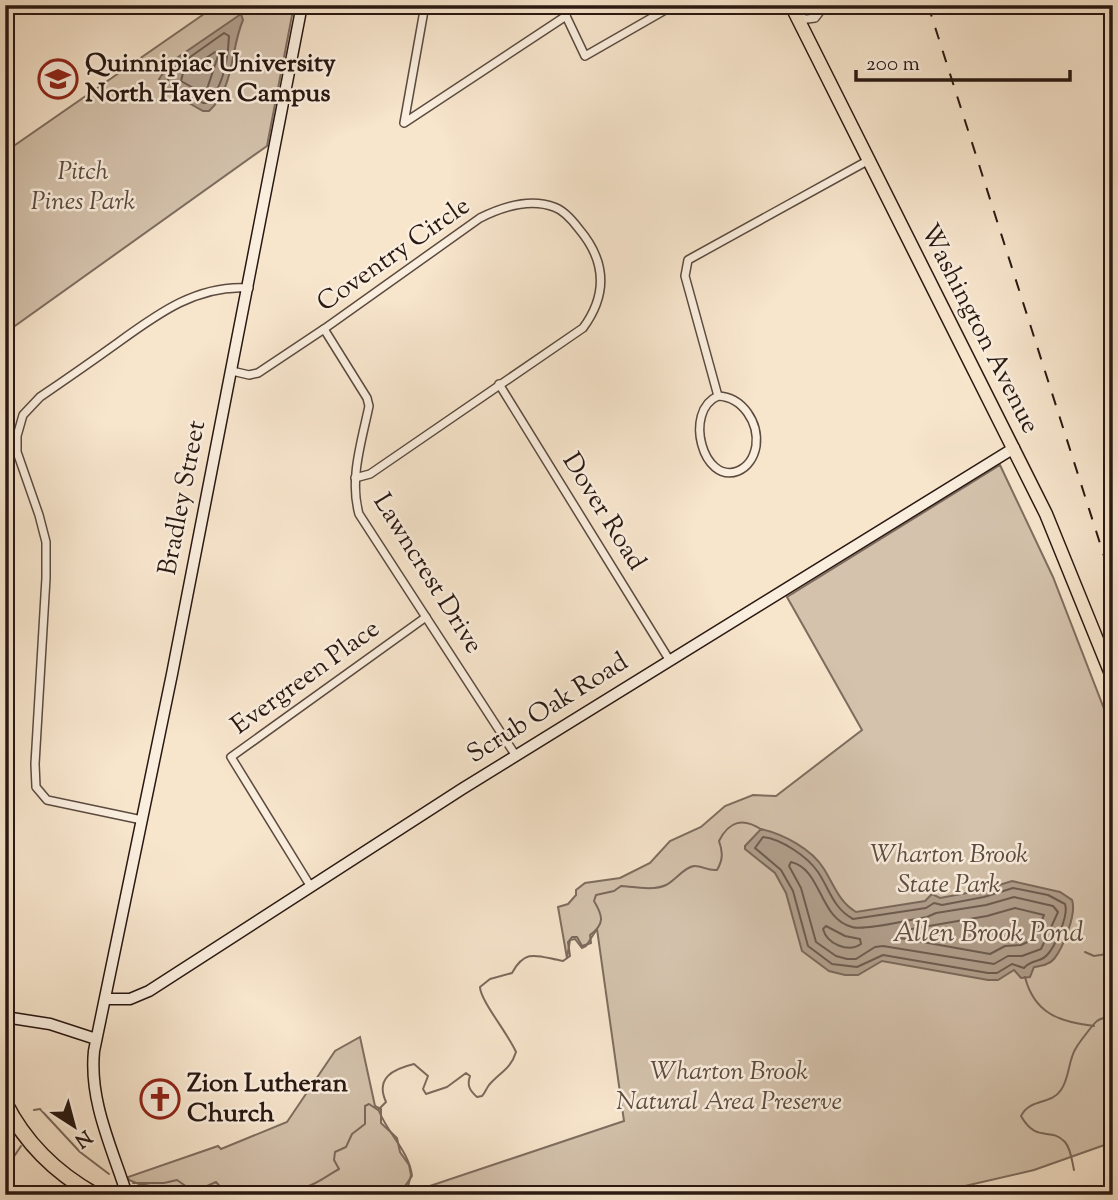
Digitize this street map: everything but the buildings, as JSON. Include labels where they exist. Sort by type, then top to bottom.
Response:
[{"type":"highway","points":[[5,1103],[23,1134],[43,1157],[65,1176],[95,1195]]},
{"type":"highway","points":[[1101,1195],[1113,1190]]},
{"type":"main road","name":"Bradley Street","points":[[127,1195],[97,1101],[93,1067],[96,1039],[249,288],[302,5]]},
{"type":"main road","name":"Washington Avenue","points":[[791,5],[1014,448],[1063,552],[1113,679]]},
{"type":"main road","name":"Scrub Oak Road","points":[[106,999],[125,1000],[145,993],[516,755],[1014,448]]},
{"type":"main road","points":[[5,1017],[50,1024],[96,1039]]},
{"type":"street","points":[[425,5],[404,122],[566,16]]},
{"type":"street","points":[[561,5],[585,56],[674,5]]},
{"type":"street","points":[[798,20],[811,5]]},
{"type":"street","points":[[798,20],[816,18],[825,5]]},
{"type":"street","points":[[718,396],[685,276],[688,260],[869,160]]},
{"type":"street","name":"Coventry Circle","points":[[232,371],[249,375],[258,373],[480,218],[496,210],[534,204],[555,207],[572,221],[597,256],[600,293],[594,312],[583,328],[370,474],[355,478]]},
{"type":"street","points":[[142,820],[47,800],[36,788],[46,542],[18,452],[16,436],[23,415],[40,397],[162,311],[180,301],[201,295],[228,288],[249,288]]},
{"type":"street","name":"Lawncrest Drive","points":[[324,329],[367,398],[369,406],[355,478],[354,499],[359,514],[516,755]]},
{"type":"street","name":"Dover Road","points":[[499,384],[670,661]]},
{"type":"street","points":[[718,396],[727,397],[742,406],[751,418],[756,436],[752,458],[743,470],[734,473],[728,474],[717,469],[707,457],[701,442],[701,416],[707,403],[718,396]]},
{"type":"street","name":"Evergreen Place","points":[[311,887],[231,757],[426,617]]},
{"type":"green space","name":"Pitch Pines Park","points":[[217,5],[294,5],[267,146],[5,333],[5,152]]},
{"type":"green space","name":"Wharton Brook State Park","points":[[1000,465],[1053,577],[1113,732],[1113,1142],[1034,1170],[926,1195],[202,1195],[129,1180],[128,1177],[218,1146],[221,1149],[287,1122],[335,1051],[360,1037],[375,1106],[381,1109],[381,1123],[397,1138],[400,1152],[409,1165],[411,1175],[406,1194],[624,1121],[597,929],[582,948],[575,939],[570,940],[567,958],[558,907],[568,904],[576,895],[576,890],[585,883],[620,878],[650,863],[670,841],[701,827],[725,806],[753,795],[776,796],[862,730],[787,597]]},
{"type":"water","points":[[241,14],[243,20],[228,80],[209,111],[203,111],[163,88],[159,79],[171,62]]},
{"type":"water","name":"Allen Brook Pond","points":[[761,829],[787,839],[812,855],[824,869],[841,898],[856,912],[925,901],[932,894],[940,898],[983,890],[1012,881],[1060,892],[1072,900],[1073,913],[1068,930],[1054,959],[1034,967],[1030,977],[1021,978],[1014,970],[998,980],[988,980],[882,961],[858,975],[829,971],[802,951],[786,893],[775,873],[745,849]]},
{"type":"waterway","points":[[133,1183],[164,1183],[177,1180],[194,1192],[202,1193],[207,1186],[216,1182],[225,1192],[244,1193],[298,1190],[311,1185],[339,1169],[334,1160],[335,1152],[346,1147],[352,1134],[365,1124],[365,1106],[369,1104],[378,1110],[386,1102],[383,1087],[388,1076],[414,1064],[428,1076],[423,1089],[426,1094],[447,1087],[466,1073],[470,1076],[469,1085],[472,1092],[477,1097],[482,1096],[511,1063],[516,1052],[480,987],[490,979],[512,973],[517,965],[528,957],[540,956],[563,961],[570,956],[568,942],[572,937],[577,937],[582,946],[591,943],[590,935],[601,920],[594,901],[596,895],[614,891],[621,886],[661,887],[691,867],[717,870],[722,856],[719,841],[727,829],[743,822],[762,830]]},
{"type":"waterway","points":[[1085,952],[1094,956],[1113,953]]},
{"type":"waterway","points":[[1025,977],[1035,999],[1050,1014],[1070,1022],[1094,1026]]},
{"type":"waterway","points":[[1074,1170],[1065,1142],[1054,1135],[1033,1130],[1021,1116],[1030,1106],[1057,1095],[1064,1085],[1073,1053],[1080,1042],[1097,1021],[1113,1017]]},
{"type":"waterway","points":[[34,1110],[40,1109],[80,1152],[109,1174]]},
{"type":"waterway","points":[[379,1111],[410,1167],[412,1176],[403,1189],[405,1195]]},
{"type":"waterway","points":[[5,1164],[11,1161],[21,1146]]},
{"type":"railway","points":[[928,5],[1113,584]]},
{"type":"place","name":"Quinnipiac University North Haven Campus","points":[[58,79]]},
{"type":"place","name":"Zion Lutheran Church","points":[[160,1099]]},
{"type":"park label","name":"Wharton Brook Natural Area Preserve","points":[[729,1087]]}]
